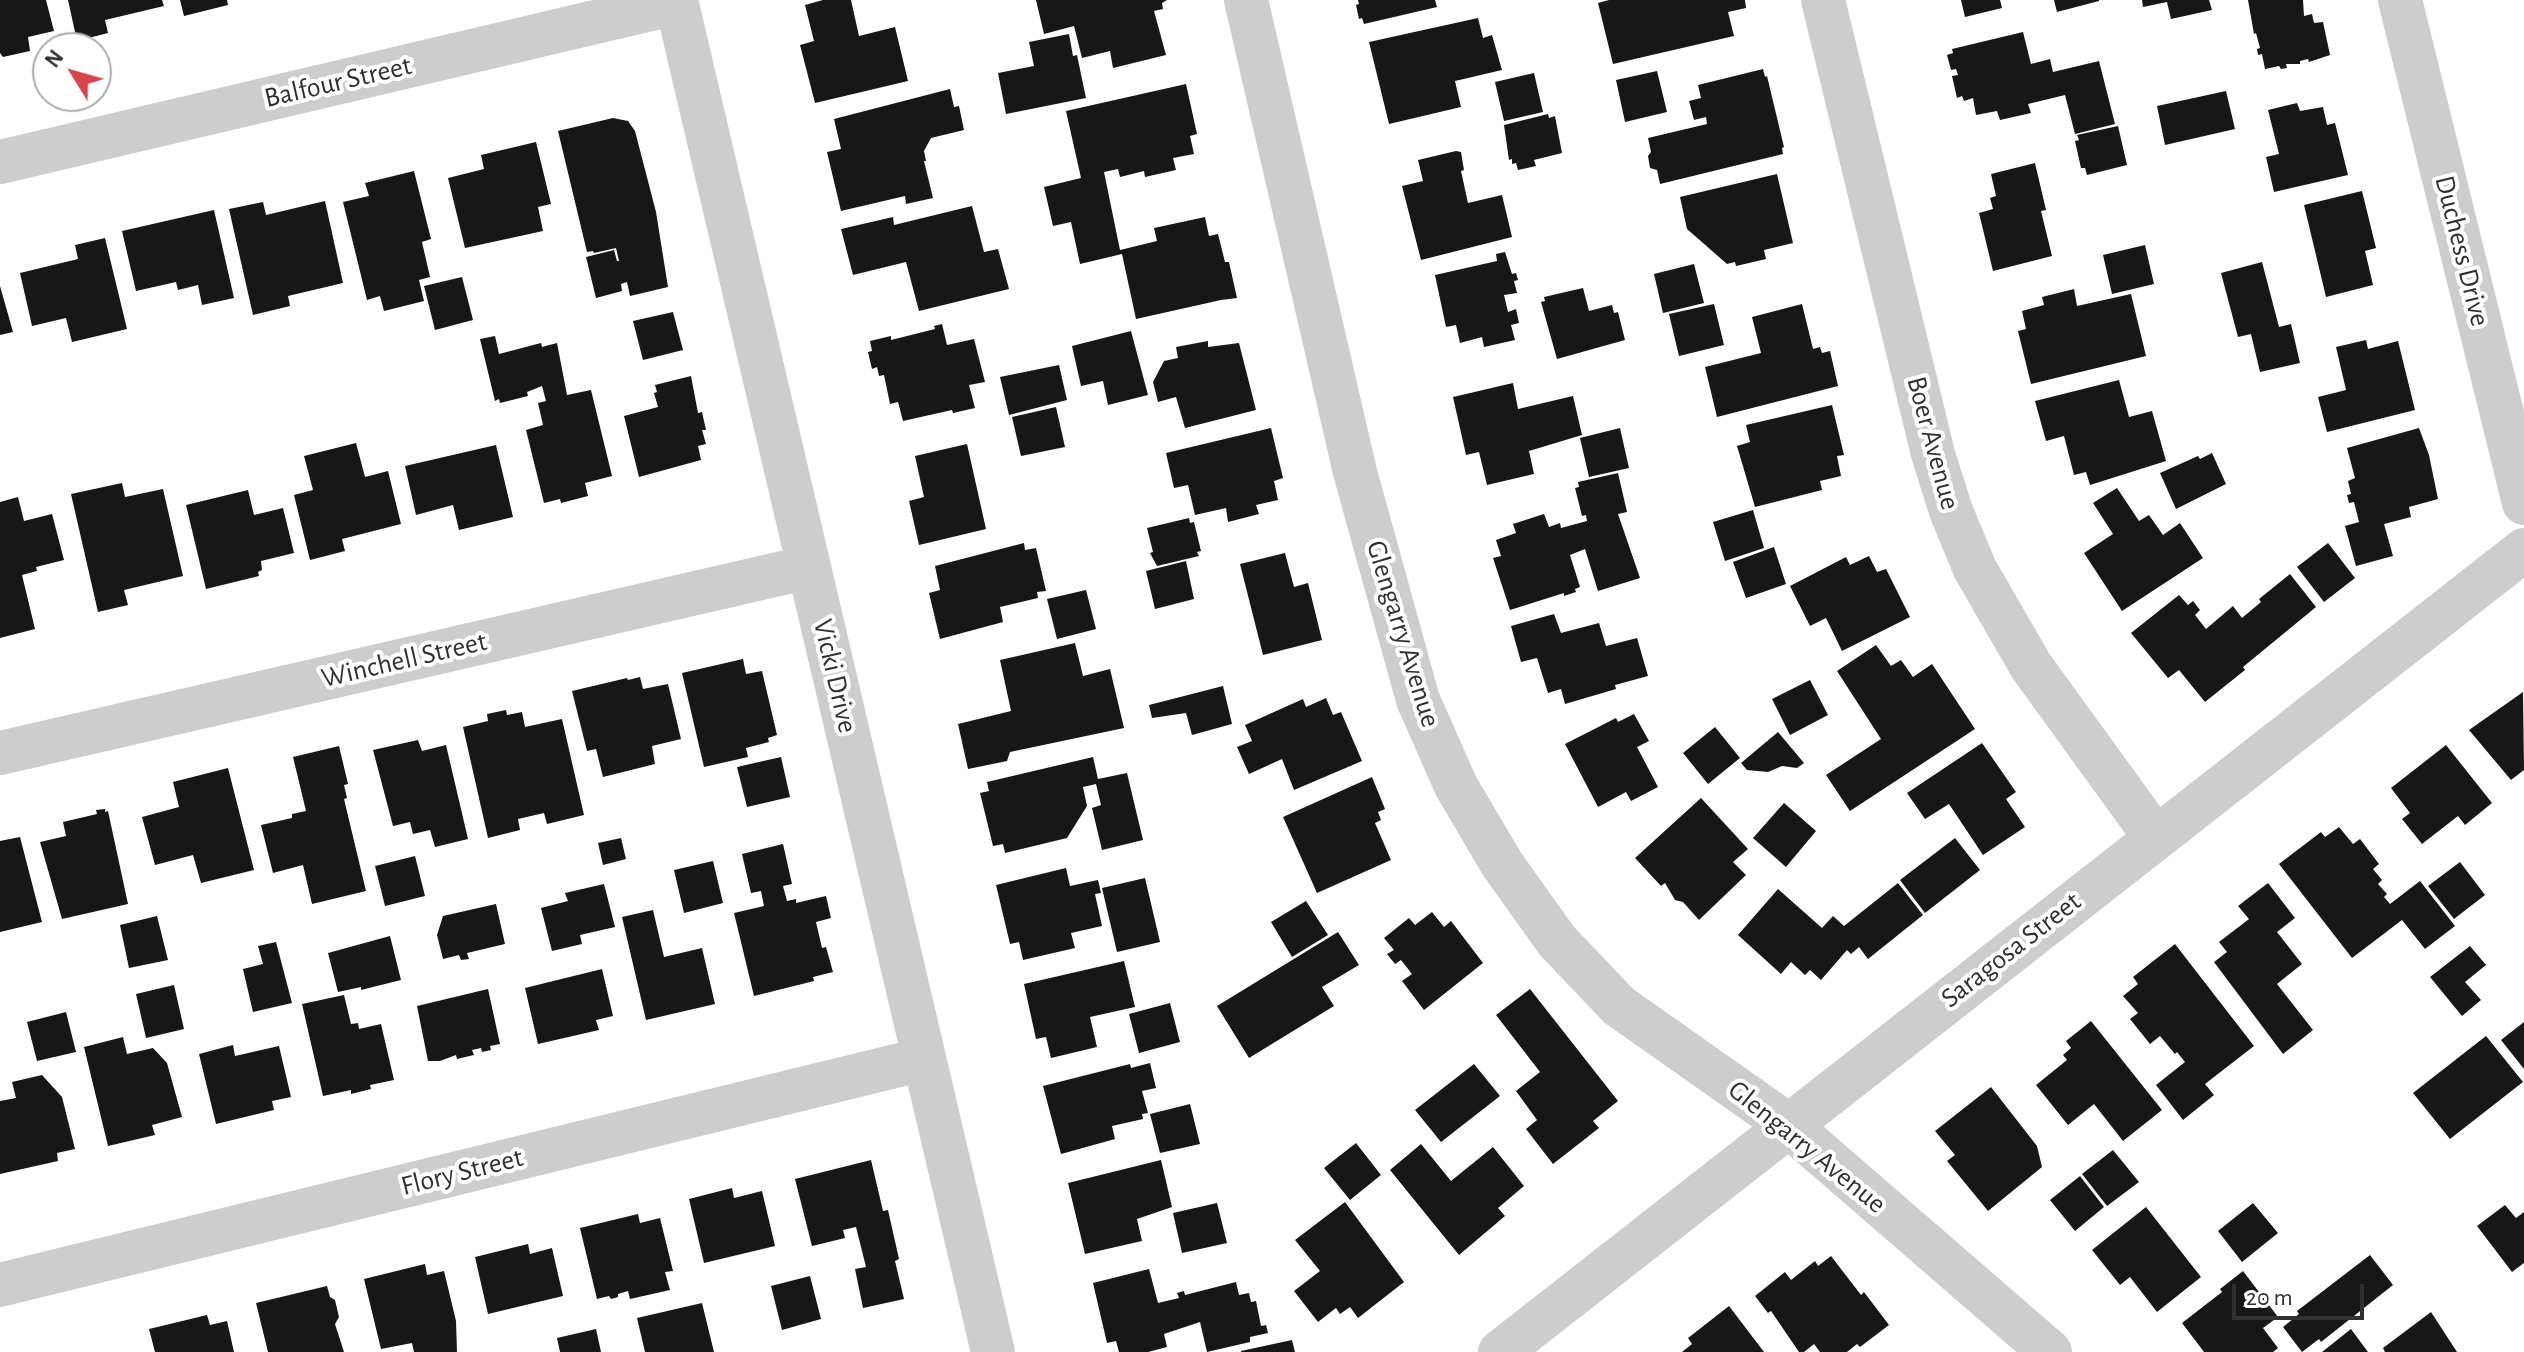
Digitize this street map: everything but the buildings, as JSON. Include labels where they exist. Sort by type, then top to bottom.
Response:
[{"type":"street","name":"Glengarry Avenue","points":[[1246,0],[1355,472],[1418,700],[1456,786],[1502,864],[1557,941],[1619,1006],[1788,1125],[2050,1352]]},
{"type":"street","name":"Boer Avenue","points":[[1823,0],[1933,454],[1951,511],[1975,569],[2031,666],[2155,837]]},
{"type":"street","name":"Duchess Drive","points":[[2400,0],[2524,503]]},
{"type":"street","name":"Balfour Street","points":[[0,162],[676,1]]},
{"type":"street","name":"Vicki Drive","points":[[676,1],[993,1352]]},
{"type":"street","name":"Saragosa Street","points":[[1500,1352],[2524,550]]},
{"type":"street","name":"Winchell Street","points":[[0,753],[809,567]]},
{"type":"street","name":"Flory Street","points":[[0,1285],[924,1059]]}]
